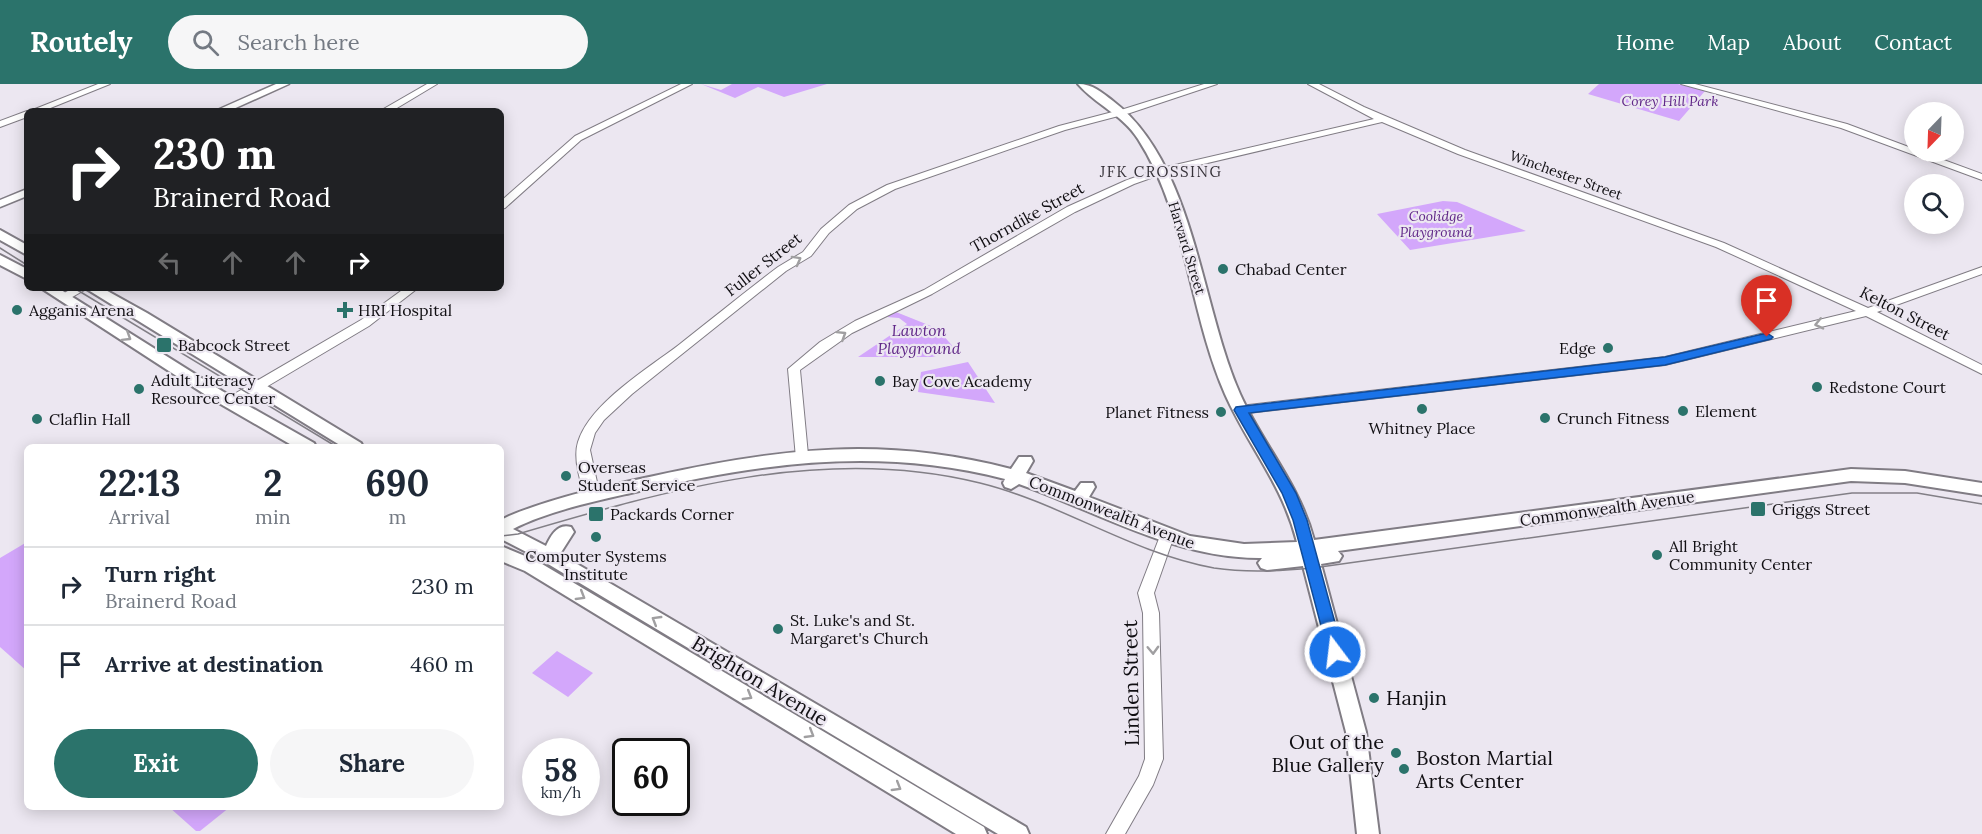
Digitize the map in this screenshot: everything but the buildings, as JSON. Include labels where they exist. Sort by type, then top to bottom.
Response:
[{"type":"main road","points":[[227,108],[284,84]]},
{"type":"main road","name":"Harvard Street","points":[[1083,84],[1121,112],[1142,136],[1162,171],[1199,285],[1212,339],[1224,371],[1240,410],[1289,493],[1309,554],[1356,732],[1368,834]]},
{"type":"main road","points":[[0,204],[24,193]]},
{"type":"main road","points":[[0,234],[24,249]]},
{"type":"main road","points":[[0,259],[24,273]]},
{"type":"main road","points":[[52,291],[229,403],[303,444]]},
{"type":"main road","points":[[97,291],[350,444]]},
{"type":"main road","points":[[956,461],[966,447]]},
{"type":"main road","name":"Commonwealth Avenue","points":[[504,529],[524,516],[593,496],[692,473],[801,455],[877,452],[956,461],[1017,474],[1083,494],[1165,541]]},
{"type":"main road","name":"Commonwealth Avenue","points":[[504,530],[600,503],[670,487],[763,469],[825,462],[876,461],[926,465],[969,473],[1017,474],[1201,557],[1240,563],[1850,486],[1912,486],[1982,498]]},
{"type":"main road","name":"Commonwealth Avenue","points":[[1309,554],[1851,475],[1905,477],[1982,489]]},
{"type":"main road","points":[[550,556],[556,542],[564,532]]},
{"type":"main road","name":"Brighton Avenue","points":[[504,533],[550,556],[1018,834]]},
{"type":"main road","points":[[504,535],[521,560]]},
{"type":"main road","name":"Brighton Avenue","points":[[504,554],[521,560],[976,834]]},
{"type":"street","points":[[43,108],[106,84]]},
{"type":"street","points":[[390,108],[433,84]]},
{"type":"street","points":[[504,203],[578,138],[688,84]]},
{"type":"street","name":"Fuller Street","points":[[593,496],[583,452],[586,440],[596,422],[628,391],[782,269],[807,254],[825,231],[854,207],[891,187],[970,159],[1062,128],[1213,84]]},
{"type":"street","name":"Winchester Street","points":[[1311,84],[1380,120],[1719,245],[1813,286]]},
{"type":"street","points":[[1685,84],[1844,126],[1982,177]]},
{"type":"street","points":[[0,124],[24,115]]},
{"type":"street","name":"Thorndike Street","points":[[801,455],[794,369],[815,352],[873,316],[925,294],[1053,218],[1131,181],[1162,171],[1380,120]]},
{"type":"street","points":[[1240,410],[1665,361],[1867,312],[1982,270]]},
{"type":"street","name":"Kelton Street","points":[[1813,286],[1982,370]]},
{"type":"street","points":[[63,298],[76,291]]},
{"type":"street","points":[[229,403],[365,323],[407,291]]},
{"type":"street","name":"Linden Street","points":[[1115,834],[1147,779],[1154,759],[1152,613],[1146,593],[1165,541]]},
{"type":"green space","points":[[701,84],[721,90],[732,84],[827,84],[784,97],[758,87],[735,98]]},
{"type":"green space","name":"Corey Hill Park","points":[[1599,84],[1678,84],[1705,91],[1679,121],[1588,94]]},
{"type":"green space","name":"Coolidge Playground","points":[[1443,201],[1457,202],[1526,231],[1410,250],[1377,214]]},
{"type":"green space","name":"Lawton Playground","points":[[896,312],[931,326],[941,333],[957,351],[932,357],[858,357],[907,324],[899,318],[887,317]]},
{"type":"green space","name":"Lawton Playground","points":[[968,362],[995,403],[918,392],[921,372]]},
{"type":"green space","points":[[24,544],[24,668],[0,647],[0,558]]},
{"type":"green space","points":[[557,651],[593,673],[568,697],[532,673]]},
{"type":"green space","points":[[172,810],[226,810],[200,831],[196,831]]},
{"type":"tram line","points":[[0,248],[24,263]]},
{"type":"tram line","points":[[79,291],[332,444]]},
{"type":"tram line","points":[[504,536],[518,534],[689,488],[747,477],[805,470],[863,468],[922,472],[980,483],[1039,503],[1125,540],[1183,561],[1226,570],[1251,571],[1313,568],[1852,493],[1917,493],[1982,504]]},
{"type":"place","name":"Chabad Center","points":[[1223,269]]},
{"type":"place","name":"Agganis Arena","points":[[17,310]]},
{"type":"place","name":"HRI Hospital","points":[[345,310]]},
{"type":"place","name":"Babcock Street","points":[[164,345]]},
{"type":"place","name":"Edge","points":[[1608,348]]},
{"type":"place","name":"Bay Cove Academy","points":[[880,381]]},
{"type":"place","name":"Redstone Court","points":[[1817,387]]},
{"type":"place","name":"Adult Literacy Resource Center","points":[[139,389]]},
{"type":"place","name":"Whitney Place","points":[[1422,409]]},
{"type":"place","name":"Element","points":[[1683,411]]},
{"type":"place","name":"Planet Fitness","points":[[1221,412]]},
{"type":"place","name":"Crunch Fitness","points":[[1545,418]]},
{"type":"place","name":"Claflin Hall","points":[[37,419]]},
{"type":"place","name":"Overseas Student Service","points":[[566,476]]},
{"type":"place","name":"Griggs Street","points":[[1758,509]]},
{"type":"place","name":"Packards Corner","points":[[596,514]]},
{"type":"place","name":"Computer Systems Institute","points":[[596,537]]},
{"type":"place","name":"All Bright Community Center","points":[[1657,555]]},
{"type":"place","name":"St. Luke's and St. Margaret's Church","points":[[778,629]]},
{"type":"place","name":"Hanjin","points":[[1374,698]]},
{"type":"place","name":"Out of the Blue Gallery","points":[[1396,753]]},
{"type":"place","name":"Boston Martial Arts Center","points":[[1404,769]]},
{"type":"district","name":"JFK CROSSING","points":[[1161,172]]},
{"type":"route","points":[[1335,652],[1300,520],[1278,471],[1240,410],[1665,361],[1767,337]]}]
